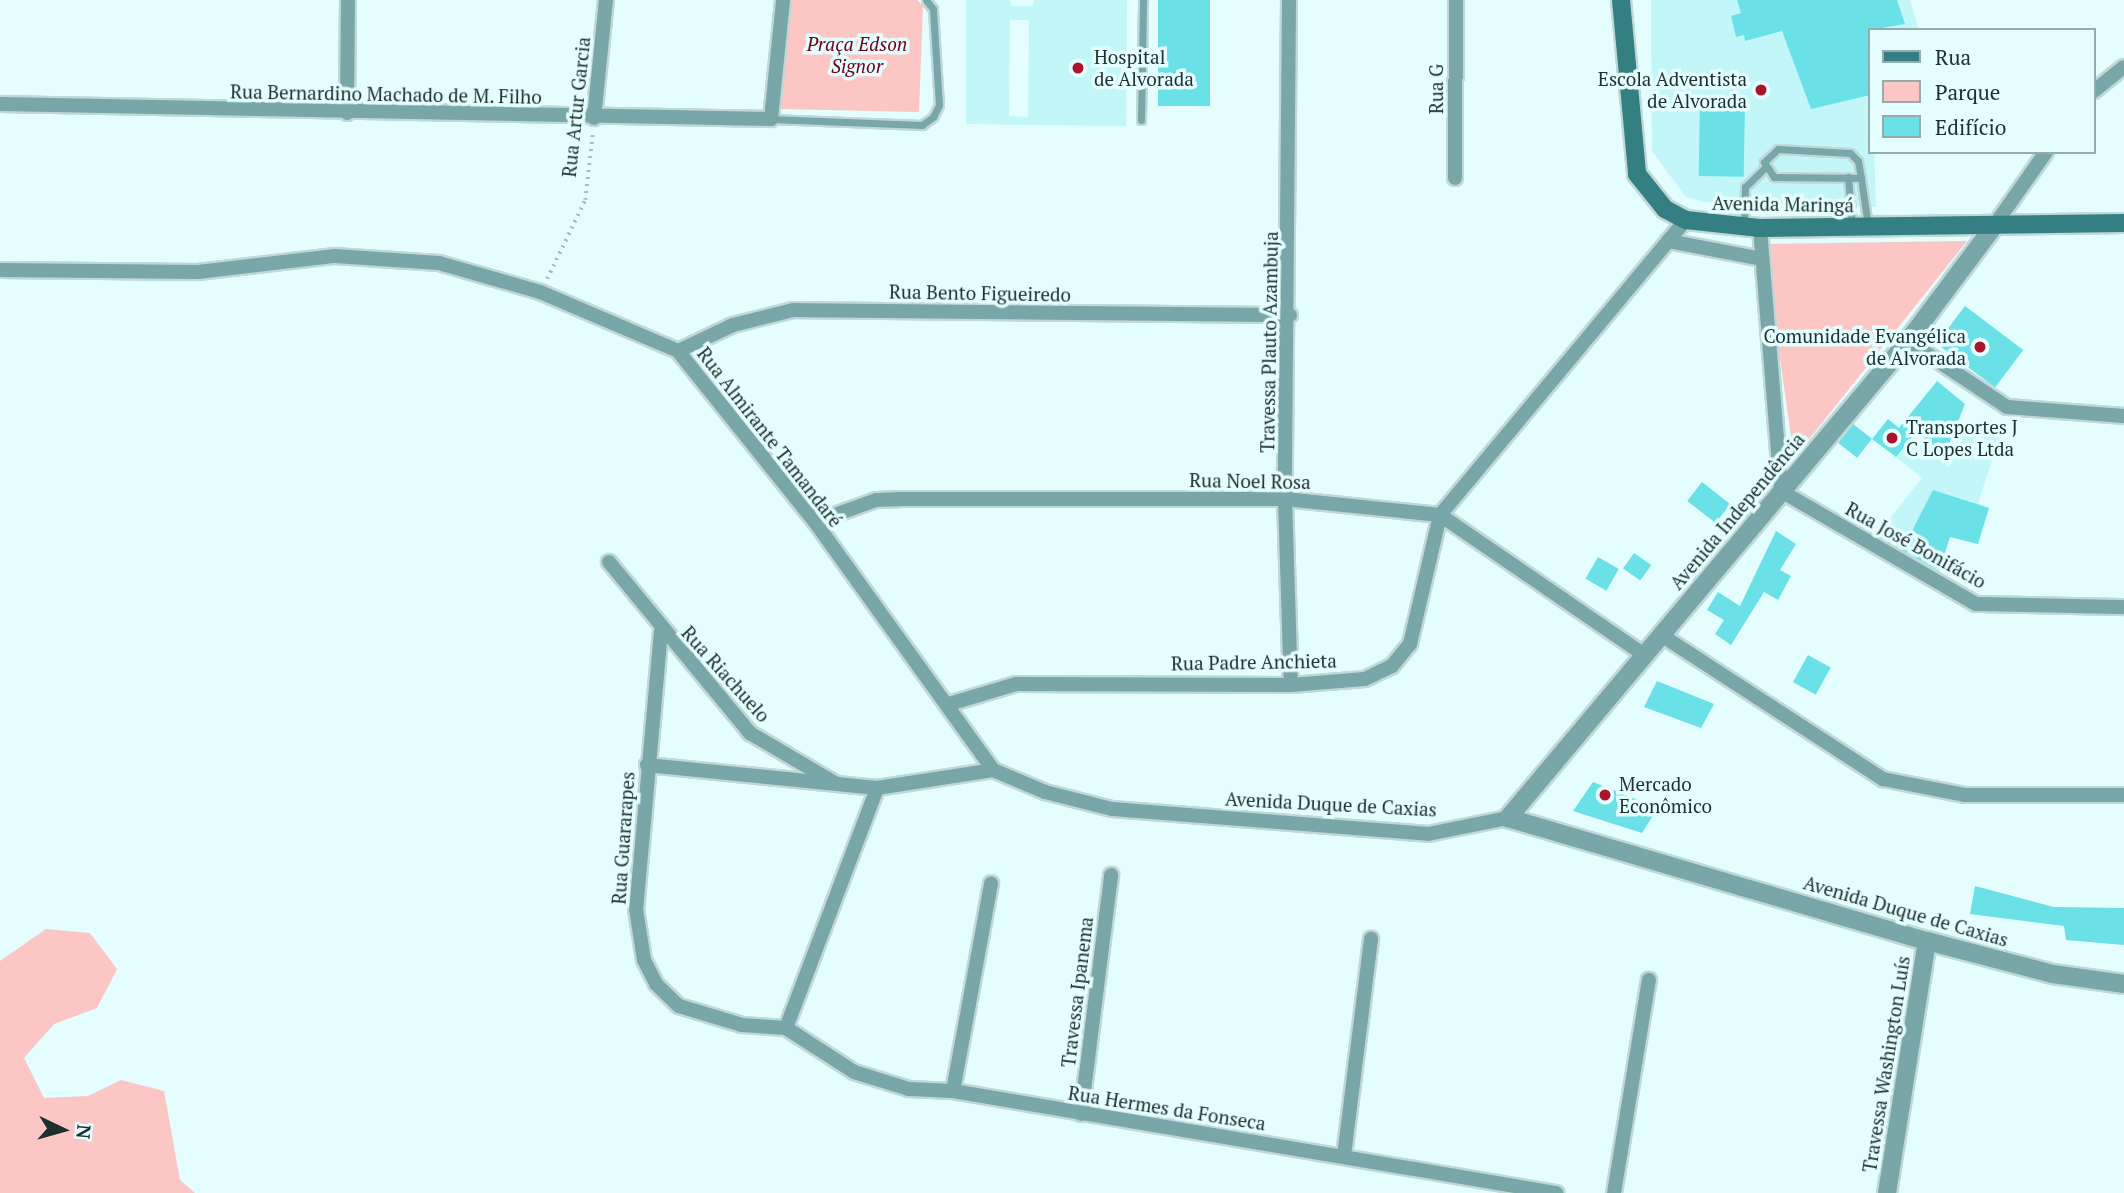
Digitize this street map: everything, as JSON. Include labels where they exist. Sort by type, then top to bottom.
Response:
[{"type":"main road","name":"Avenida Maringá","points":[[1621,0],[1637,174],[1665,209],[1686,220],[1752,228],[2124,223]]},
{"type":"street","points":[[347,113],[348,0]]},
{"type":"street","name":"Rua Artur Garcia","points":[[594,118],[606,0]]},
{"type":"street","points":[[771,119],[783,0]]},
{"type":"street","name":"Travessa Plauto Azambuja","points":[[1289,0],[1290,315],[1284,499],[1291,685]]},
{"type":"street","name":"Rua G","points":[[1455,178],[1456,0]]},
{"type":"street","points":[[2096,89],[2124,68]]},
{"type":"street","name":"Rua Bernardino Machado de M. Filho","points":[[0,104],[594,118],[771,119]]},
{"type":"street","points":[[1994,226],[2045,154]]},
{"type":"street","name":"Rua Padre Anchieta","points":[[949,704],[1016,684],[1291,685],[1366,679],[1404,656],[1440,515],[1686,220]]},
{"type":"street","name":"Avenida Independência","points":[[1508,818],[1908,341],[1994,226]]},
{"type":"street","points":[[1752,228],[1762,259],[1782,491]]},
{"type":"street","points":[[1668,241],[1762,259]]},
{"type":"street","name":"Rua Almirante Tamandaré","points":[[0,270],[198,272],[335,257],[439,262],[540,292],[678,351],[815,522],[949,704],[993,770]]},
{"type":"street","name":"Rua Bento Figueiredo","points":[[678,351],[733,325],[793,310],[1290,315]]},
{"type":"street","points":[[1908,341],[2007,407],[2124,416]]},
{"type":"street","name":"Rua José Bonifácio","points":[[1782,491],[1976,604],[2124,607]]},
{"type":"street","name":"Rua Noel Rosa","points":[[815,522],[876,500],[899,499],[1284,499],[1440,515],[1643,654]]},
{"type":"street","name":"Rua Riachuelo","points":[[609,562],[661,631],[750,733],[839,785]]},
{"type":"street","name":"Rua Guararapes","points":[[661,631],[636,909],[643,960],[656,984],[679,1006],[742,1025],[786,1028]]},
{"type":"street","points":[[1661,635],[1883,779],[1965,794],[2124,795]]},
{"type":"street","points":[[647,765],[877,788],[993,770]]},
{"type":"street","name":"Avenida Duque de Caxias","points":[[993,770],[1045,792],[1112,809],[1428,834],[1508,818],[1927,941],[2053,974],[2124,984]]},
{"type":"street","points":[[786,1028],[877,788]]},
{"type":"street","name":"Travessa Ipanema","points":[[1081,1114],[1111,875]]},
{"type":"street","points":[[953,1091],[991,883]]},
{"type":"street","points":[[1344,1156],[1371,939]]},
{"type":"street","name":"Travessa Washington Luís","points":[[1887,1193],[1927,941]]},
{"type":"street","points":[[1614,1193],[1649,980]]},
{"type":"street","name":"Rua Hermes da Fonseca","points":[[786,1028],[854,1072],[909,1089],[953,1091],[1556,1193]]},
{"type":"lane","points":[[771,119],[922,125],[933,117],[939,105],[934,22],[926,0]]},
{"type":"lane","points":[[1142,120],[1143,0]]},
{"type":"lane","points":[[1752,228],[1745,187],[1765,168],[1769,153],[1778,149],[1836,150],[1858,161],[1861,177],[1860,227]]},
{"type":"lane","points":[[1765,168],[1774,177],[1861,177]]},
{"type":"lane","points":[[1848,177],[1860,227]]},
{"type":"path","name":"Rua Artur Garcia","points":[[540,292],[584,200],[594,118]]},
{"type":"shaded area","name":"Hospital de Alvorada","points":[[966,0],[1010,0],[1011,6],[1033,6],[1034,0],[1127,0],[1126,126],[966,124]],"holes":[[[1010,20],[1029,20],[1028,117],[1009,116]]]},
{"type":"shaded area","name":"Escola Adventista de Alvorada","points":[[1651,0],[1910,0],[1918,28],[1868,28],[1868,154],[1874,154],[1876,207],[1703,202],[1685,196],[1652,151]]},
{"type":"shaded area","name":"Transportes J C Lopes Ltda","points":[[1888,419],[1949,467],[1970,422],[2000,436],[1978,503],[1989,508],[1978,544],[1950,537],[1939,571],[1876,536],[1922,478],[1896,457]]},
{"type":"green space","name":"Praça Edson Signor","points":[[790,0],[917,0],[923,6],[919,112],[779,109]]},
{"type":"green space","points":[[1967,241],[1794,458],[1764,244]]},
{"type":"green space","points":[[46,929],[90,933],[117,969],[97,1008],[54,1024],[24,1058],[44,1098],[88,1096],[121,1080],[164,1091],[180,1180],[195,1193],[0,1193],[0,961]]},
{"type":"building","points":[[1158,0],[1210,0],[1210,106],[1158,106]]},
{"type":"building","points":[[1737,0],[1897,0],[1905,24],[1868,28],[1868,95],[1811,109],[1782,31],[1745,41],[1744,35],[1736,37],[1731,16],[1741,13]]},
{"type":"building","points":[[1700,100],[1745,101],[1744,177],[1699,176]]},
{"type":"building","name":"Comunidade Evangélica de Alvorada","points":[[1965,306],[2023,350],[1995,387],[1937,344]]},
{"type":"building","points":[[1937,381],[1965,404],[1945,455],[1916,432],[1896,457],[1872,439],[1888,419],[1899,428]]},
{"type":"building","points":[[1853,424],[1872,439],[1857,458],[1838,443]]},
{"type":"building","points":[[1702,482],[1730,504],[1716,523],[1687,501]]},
{"type":"building","points":[[1933,490],[1989,508],[1978,544],[1950,537],[1939,571],[1902,550]]},
{"type":"building","points":[[1776,531],[1796,544],[1780,570],[1791,576],[1778,600],[1764,592],[1731,645],[1715,634],[1724,620],[1707,610],[1718,592],[1740,606]]},
{"type":"building","points":[[1634,553],[1651,565],[1640,581],[1623,569]]},
{"type":"building","points":[[1598,557],[1619,569],[1606,591],[1586,579]]},
{"type":"building","points":[[1808,655],[1831,668],[1816,695],[1793,682]]},
{"type":"building","points":[[1657,681],[1714,704],[1701,728],[1644,707]]},
{"type":"building","name":"Mercado Econômico","points":[[1593,782],[1658,808],[1642,833],[1573,811]]},
{"type":"building","points":[[1975,886],[2054,907],[2124,908],[2124,945],[2066,940],[2064,926],[1970,914]]},
{"type":"place","name":"Hospital de Alvorada","points":[[1078,68]]},
{"type":"place","name":"Escola Adventista de Alvorada","points":[[1761,90]]},
{"type":"place","name":"Comunidade Evangélica de Alvorada","points":[[1980,347]]},
{"type":"place","name":"Transportes J C Lopes Ltda","points":[[1892,438]]},
{"type":"place","name":"Mercado Econômico","points":[[1605,795]]}]
